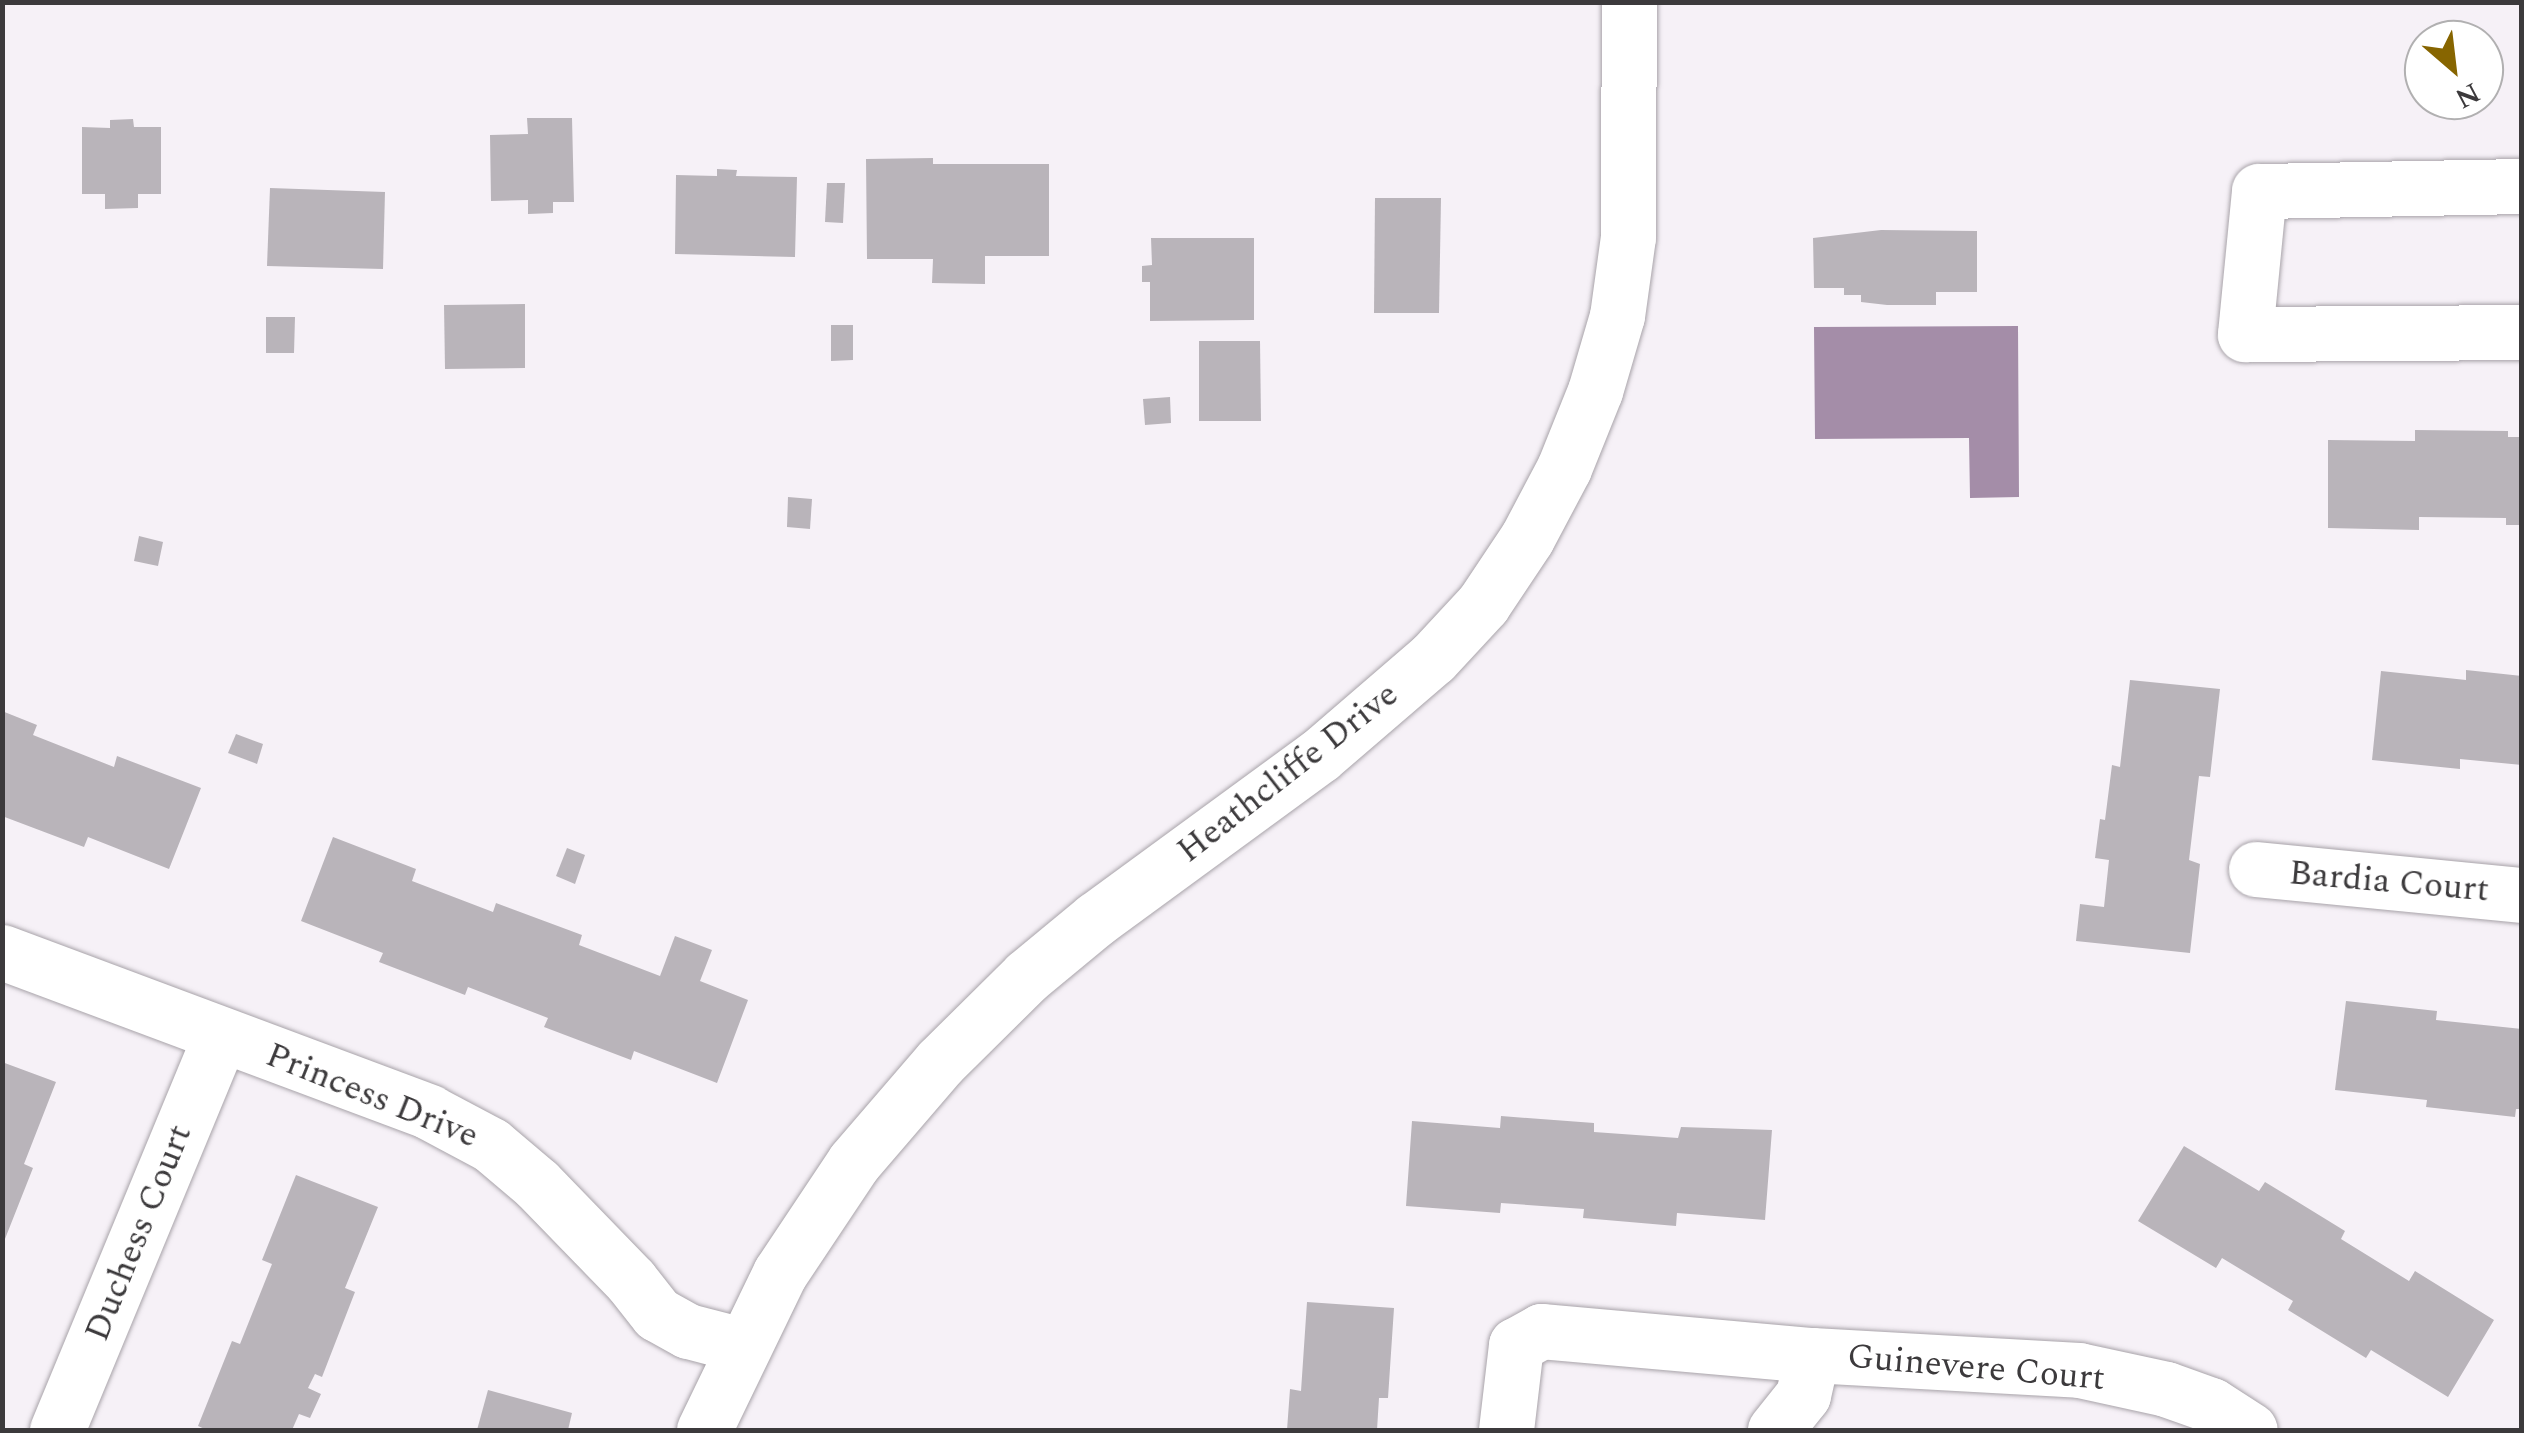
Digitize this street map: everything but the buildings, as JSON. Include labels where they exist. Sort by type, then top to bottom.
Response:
[{"type":"street","name":"Heathcliffe Drive","points":[[704,1430],[780,1273],[854,1162],[940,1062],[1027,976],[1096,918],[1319,756],[1433,658],[1483,604],[1505,571],[1564,468],[1595,391],[1617,316],[1628,237],[1629,2]]},
{"type":"street","points":[[2522,186],[2259,192],[2245,334],[2522,332]]},
{"type":"street","name":"Bardia Court","points":[[2256,870],[2522,895]]},
{"type":"street","name":"Princess Drive","points":[[2,952],[429,1112],[491,1145],[579,1226],[656,1314],[688,1331],[742,1345]]},
{"type":"street","name":"Duchess Court","points":[[58,1430],[221,1035]]},
{"type":"street","name":"Guinevere Court","points":[[1506,1430],[1516,1346],[1541,1331],[1812,1355],[2080,1370],[2166,1389],[2211,1405],[2250,1430]]},
{"type":"street","name":"Guinevere Court","points":[[1774,1430],[1803,1395],[1812,1355]]},
{"type":"shaded area","points":[[2018,326],[2019,497],[1970,498],[1969,438],[1815,439],[1814,327]]}]
